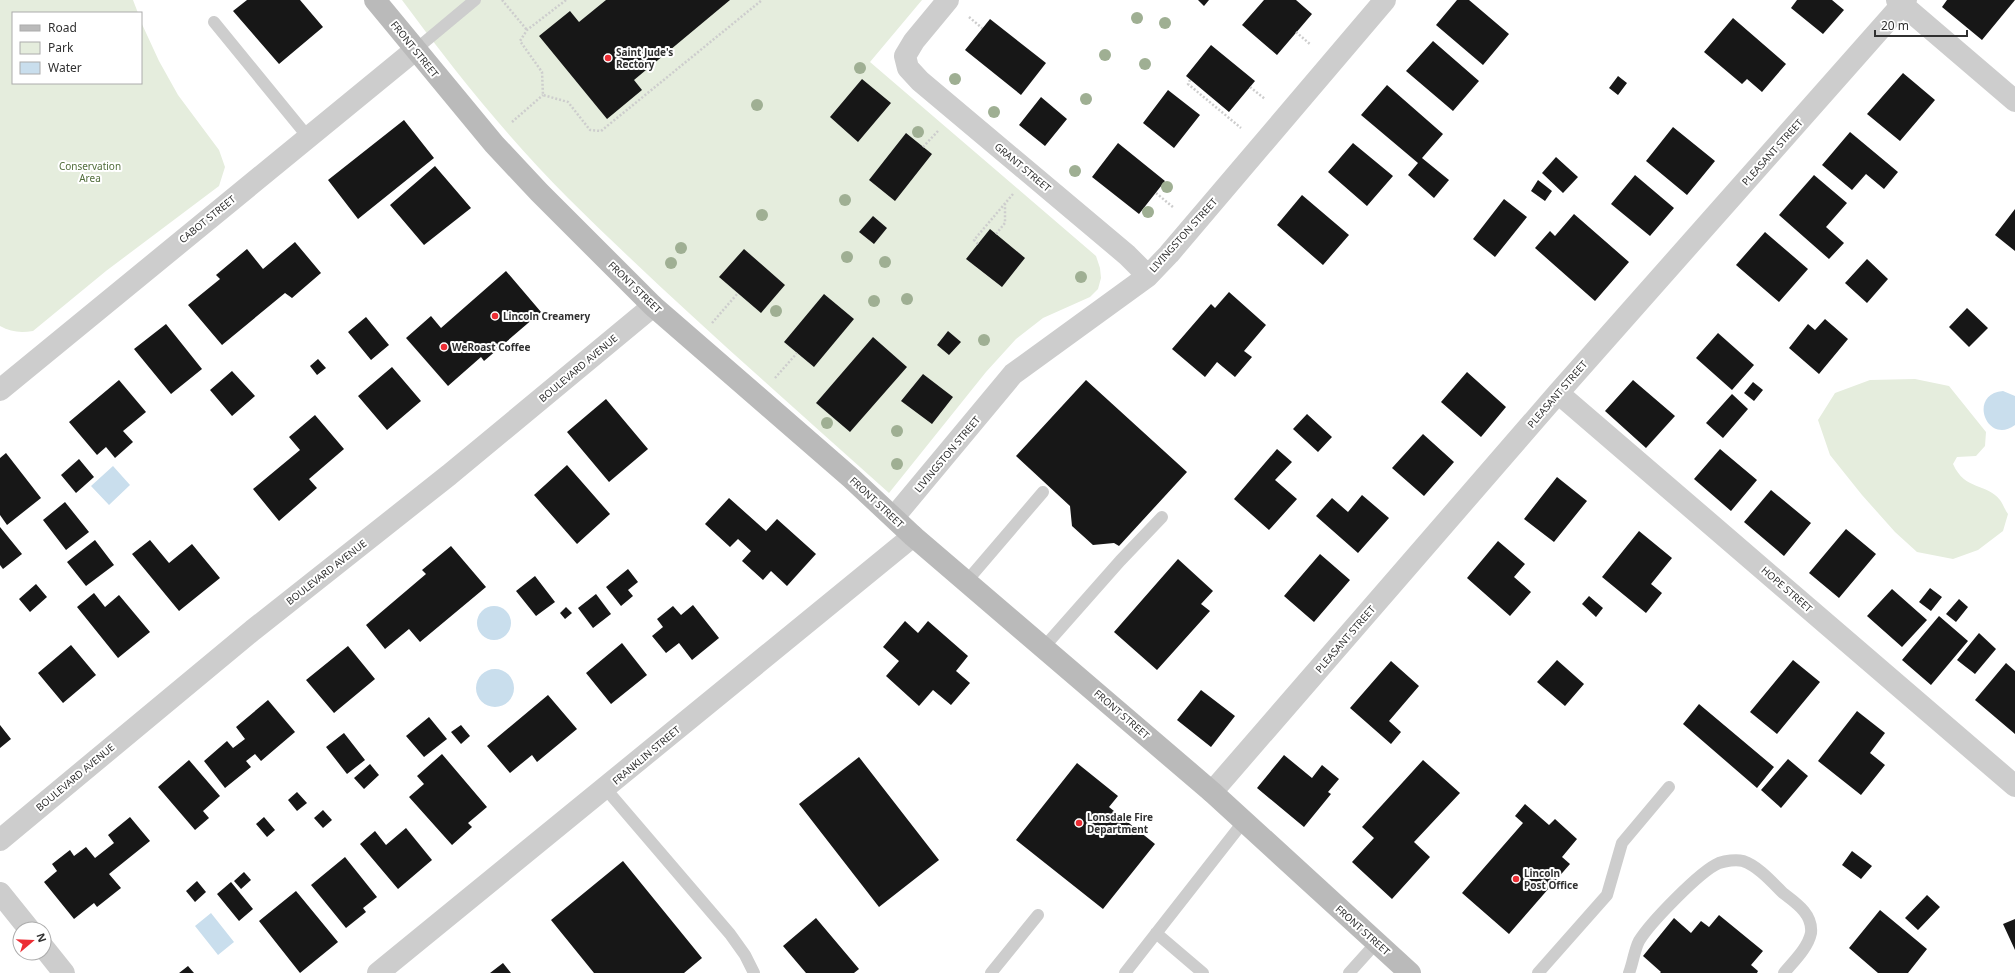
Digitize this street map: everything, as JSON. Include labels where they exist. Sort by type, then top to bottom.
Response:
[{"type":"main road","name":"FRONT STREET","points":[[376,0],[415,50],[494,144],[539,192],[653,306],[894,517],[913,536],[1212,792],[1377,942],[1405,971]]},
{"type":"street","name":"GRANT STREET","points":[[948,0],[914,41],[905,56],[908,68],[920,81],[1127,255],[1148,276]]},
{"type":"street","name":"LIVINGSTON STREET","points":[[894,517],[1014,374],[1148,276],[1179,242],[1385,0]]},
{"type":"street","points":[[1902,1],[2015,101]]},
{"type":"street","name":"PLEASANT STREET","points":[[1212,792],[1558,393],[1902,1]]},
{"type":"street","name":"CABOT STREET","points":[[0,390],[415,50]]},
{"type":"street","name":"BOULEVARD AVENUE","points":[[0,840],[252,630],[449,475],[653,306]]},
{"type":"street","name":"HOPE STREET","points":[[1558,393],[2015,786]]},
{"type":"street","name":"FRANKLIN STREET","points":[[378,973],[913,536]]},
{"type":"street","points":[[0,893],[23,921]]},
{"type":"street","points":[[52,958],[64,973]]},
{"type":"lane","points":[[415,50],[475,0]]},
{"type":"lane","points":[[214,22],[308,137]]},
{"type":"lane","points":[[966,582],[1043,492]]},
{"type":"lane","points":[[1044,647],[1120,561],[1162,517]]},
{"type":"lane","points":[[1538,973],[1606,895],[1622,843],[1669,787]]},
{"type":"lane","points":[[605,788],[730,934],[745,955],[754,973]]},
{"type":"lane","points":[[1124,973],[1244,821]]},
{"type":"lane","points":[[1629,973],[1639,942],[1653,923],[1704,872],[1719,863],[1742,861],[1752,866],[1803,909],[1811,922],[1811,934],[1805,946],[1784,973]]},
{"type":"lane","points":[[991,973],[1038,915]]},
{"type":"lane","points":[[1156,932],[1203,973]]},
{"type":"lane","points":[[1349,973],[1377,942]]},
{"type":"path","points":[[502,0],[527,30]]},
{"type":"path","points":[[543,95],[542,72],[520,41],[527,30],[566,0]]},
{"type":"path","points":[[543,95],[568,102],[590,130],[602,131],[762,0]]},
{"type":"path","points":[[1296,32],[1315,49]]},
{"type":"path","points":[[1190,80],[1188,84],[1245,132]]},
{"type":"path","points":[[1250,87],[1270,103]]},
{"type":"path","points":[[509,125],[543,95]]},
{"type":"path","points":[[978,244],[974,240],[1030,173]]},
{"type":"path","points":[[996,234],[1005,223],[1005,203]]},
{"type":"path","points":[[711,324],[738,293]]},
{"type":"path","points":[[772,381],[797,353]]},
{"type":"green space","name":"Conservation Area","points":[[0,0],[133,0],[138,12],[12,12],[12,84],[142,84],[142,24],[159,61],[178,95],[219,150],[225,167],[219,186],[106,271],[33,331],[12,331],[0,326]]},
{"type":"green space","points":[[402,0],[922,0],[870,62],[1096,256],[1100,268],[1101,278],[1098,289],[1090,297],[1043,318],[1016,339],[986,372],[889,493],[686,311],[545,175],[481,102]]},
{"type":"green space","points":[[1915,379],[1949,386],[1986,432],[1985,446],[1976,456],[1957,457],[1953,464],[1958,473],[1964,479],[1995,495],[2000,500],[2008,514],[2003,531],[1978,550],[1953,559],[1917,552],[1895,532],[1862,495],[1830,455],[1818,420],[1835,393],[1870,380]]},
{"type":"water","points":[[2003,391],[2015,396],[2015,425],[2005,430],[1996,429],[1989,424],[1985,417],[1984,409],[1986,401],[1992,394]]},
{"type":"water","points":[[113,466],[130,485],[109,505],[91,486]]},
{"type":"water","points":[[491,606],[497,606],[501,607],[508,613],[511,623],[510,630],[504,637],[497,640],[491,640],[487,639],[480,633],[477,626],[477,620],[478,616],[484,609]]},
{"type":"water","points":[[495,669],[505,672],[511,678],[514,688],[511,698],[505,704],[495,707],[485,704],[479,698],[476,688],[479,678],[485,672]]},
{"type":"water","points":[[211,913],[234,942],[218,955],[195,926]]},
{"type":"building","points":[[247,0],[300,0],[323,27],[279,64],[233,11]]},
{"type":"building","name":"Saint Jude's Rectory","points":[[606,0],[730,0],[634,80],[642,90],[607,119],[539,36],[570,11],[579,22]]},
{"type":"building","points":[[1198,0],[1209,0],[1204,6]]},
{"type":"building","points":[[1264,0],[1296,0],[1312,14],[1277,55],[1242,25]]},
{"type":"building","points":[[1457,0],[1469,0],[1509,34],[1483,65],[1436,25]]},
{"type":"building","points":[[1797,0],[1832,0],[1844,10],[1823,34],[1791,8]]},
{"type":"building","points":[[1947,0],[2015,0],[1982,40],[1942,7]]},
{"type":"building","points":[[1733,18],[1786,64],[1762,92],[1747,79],[1742,84],[1704,52]]},
{"type":"building","points":[[990,19],[1046,63],[1021,95],[965,50]]},
{"type":"building","points":[[1433,41],[1479,81],[1453,111],[1406,71]]},
{"type":"building","points":[[1211,45],[1255,81],[1229,112],[1186,76]]},
{"type":"building","points":[[1903,73],[1935,100],[1900,141],[1867,114]]},
{"type":"building","points":[[1618,76],[1627,83],[1618,95],[1609,88]]},
{"type":"building","points":[[862,79],[891,103],[858,142],[830,117]]},
{"type":"building","points":[[1387,85],[1443,134],[1422,158],[1449,180],[1434,198],[1408,175],[1418,163],[1361,115]]},
{"type":"building","points":[[1168,90],[1200,115],[1174,148],[1143,123]]},
{"type":"building","points":[[1041,97],[1067,119],[1045,146],[1019,125]]},
{"type":"building","points":[[404,120],[434,158],[358,219],[328,180]]},
{"type":"building","points":[[1673,127],[1715,161],[1687,195],[1646,161]]},
{"type":"building","points":[[1850,132],[1898,172],[1884,189],[1866,174],[1852,190],[1822,165]]},
{"type":"building","points":[[906,133],[932,154],[895,201],[869,180]]},
{"type":"building","points":[[1118,143],[1165,181],[1139,214],[1092,177]]},
{"type":"building","points":[[1353,143],[1393,176],[1367,206],[1328,172]]},
{"type":"building","points":[[1556,157],[1578,177],[1563,193],[1542,173]]},
{"type":"building","points":[[435,166],[471,208],[424,245],[390,205]]},
{"type":"building","points":[[1635,175],[1674,208],[1650,236],[1611,204]]},
{"type":"building","points":[[1814,175],[1847,203],[1826,227],[1844,243],[1829,259],[1779,215]]},
{"type":"building","points":[[1538,180],[1552,191],[1545,201],[1531,191]]},
{"type":"building","points":[[1302,195],[1349,235],[1323,265],[1277,225]]},
{"type":"building","points":[[1504,199],[1527,217],[1495,257],[1473,239]]},
{"type":"building","points":[[2015,209],[2015,251],[1995,235]]},
{"type":"building","points":[[1574,214],[1629,262],[1595,301],[1535,248],[1550,231],[1555,236]]},
{"type":"building","points":[[873,216],[887,228],[874,244],[859,232]]},
{"type":"building","points":[[990,229],[1025,258],[1002,287],[966,259]]},
{"type":"building","points":[[1765,232],[1808,269],[1779,302],[1736,265]]},
{"type":"building","points":[[295,242],[321,273],[292,298],[285,293],[222,345],[188,305],[220,279],[216,275],[247,249],[263,269]]},
{"type":"building","points":[[744,249],[785,285],[761,313],[719,277]]},
{"type":"building","points":[[1867,259],[1888,279],[1867,303],[1845,283]]},
{"type":"building","name":"Lincoln Creamery","points":[[506,271],[541,312],[484,361],[481,357],[448,386],[406,338],[431,316],[441,328]]},
{"type":"building","points":[[1229,292],[1266,325],[1244,351],[1252,357],[1235,377],[1217,362],[1205,377],[1172,349],[1211,304],[1215,308]]},
{"type":"building","points":[[824,294],[854,319],[814,367],[784,342]]},
{"type":"building","points":[[1967,308],[1988,328],[1969,347],[1949,327]]},
{"type":"building","points":[[366,317],[389,345],[371,360],[348,332]]},
{"type":"building","points":[[1825,319],[1848,339],[1819,374],[1789,348],[1808,324],[1815,330]]},
{"type":"building","points":[[166,324],[202,369],[171,394],[134,349]]},
{"type":"building","points":[[948,331],[961,342],[949,355],[937,345]]},
{"type":"building","points":[[1718,333],[1754,365],[1732,390],[1696,358]]},
{"type":"building","points":[[873,337],[907,367],[850,432],[816,403]]},
{"type":"building","points":[[318,359],[326,368],[317,375],[310,366]]},
{"type":"building","points":[[392,367],[421,401],[387,430],[358,396]]},
{"type":"building","points":[[232,371],[255,396],[232,416],[210,390]]},
{"type":"building","points":[[1467,372],[1506,407],[1481,437],[1441,402]]},
{"type":"building","points":[[923,374],[953,397],[932,424],[901,401]]},
{"type":"building","points":[[119,380],[146,412],[123,431],[133,442],[115,458],[106,447],[97,455],[69,422]]},
{"type":"building","points":[[1086,380],[1187,472],[1119,546],[1114,543],[1093,545],[1072,526],[1070,506],[1016,456]]},
{"type":"building","points":[[1633,380],[1675,416],[1646,448],[1605,411]]},
{"type":"building","points":[[1753,382],[1763,390],[1754,401],[1744,393]]},
{"type":"building","points":[[1732,394],[1748,409],[1723,438],[1706,423]]},
{"type":"building","points":[[606,399],[648,449],[609,482],[567,432]]},
{"type":"building","points":[[1307,414],[1332,437],[1318,452],[1293,429]]},
{"type":"building","points":[[315,415],[344,449],[309,479],[317,488],[279,521],[253,489],[300,450],[289,437]]},
{"type":"building","points":[[1423,434],[1454,462],[1424,496],[1392,468]]},
{"type":"building","points":[[1277,449],[1292,462],[1275,480],[1297,499],[1269,530],[1234,499]]},
{"type":"building","points":[[1720,449],[1757,480],[1731,511],[1694,479]]},
{"type":"building","points":[[6,453],[41,498],[7,525],[0,515],[0,458]]},
{"type":"building","points":[[79,459],[94,477],[76,493],[61,475]]},
{"type":"building","points":[[567,465],[610,514],[577,544],[534,495]]},
{"type":"building","points":[[1557,477],[1587,501],[1554,542],[1524,519]]},
{"type":"building","points":[[1771,490],[1811,523],[1784,556],[1744,522]]},
{"type":"building","points":[[1362,495],[1389,518],[1358,553],[1316,516],[1332,498],[1348,512]]},
{"type":"building","points":[[729,498],[766,531],[777,519],[816,554],[787,586],[771,571],[763,580],[742,561],[751,551],[738,539],[730,547],[705,524]]},
{"type":"building","points":[[65,502],[89,532],[66,550],[43,520]]},
{"type":"building","points":[[0,527],[22,554],[3,569],[0,565]]},
{"type":"building","points":[[1846,529],[1876,554],[1839,598],[1809,573]]},
{"type":"building","points":[[1639,531],[1672,558],[1651,584],[1662,593],[1646,613],[1602,577]]},
{"type":"building","points":[[95,540],[114,565],[86,586],[67,562]]},
{"type":"building","points":[[150,540],[169,563],[192,544],[220,578],[179,611],[132,554]]},
{"type":"building","points":[[1498,541],[1525,564],[1514,577],[1531,592],[1510,616],[1467,578]]},
{"type":"building","points":[[451,546],[486,587],[420,642],[409,629],[385,649],[366,625],[426,574],[422,570]]},
{"type":"building","points":[[1320,554],[1350,580],[1314,622],[1284,596]]},
{"type":"building","points":[[1178,559],[1213,591],[1201,604],[1210,611],[1157,670],[1114,632]]},
{"type":"building","points":[[628,569],[638,582],[628,590],[633,596],[621,606],[606,587]]},
{"type":"building","points":[[535,576],[555,602],[536,616],[516,591]]},
{"type":"building","points":[[36,584],[47,597],[30,612],[19,599]]},
{"type":"building","points":[[1930,588],[1942,597],[1931,611],[1919,602]]},
{"type":"building","points":[[1892,589],[1927,620],[1902,647],[1867,616]]},
{"type":"building","points":[[94,593],[105,607],[119,595],[150,632],[118,658],[77,607]]},
{"type":"building","points":[[596,594],[611,614],[593,628],[578,608]]},
{"type":"building","points":[[1589,596],[1603,608],[1596,617],[1582,604]]},
{"type":"building","points":[[1959,599],[1968,607],[1956,622],[1946,614]]},
{"type":"building","points":[[693,605],[719,638],[692,660],[679,643],[666,653],[652,636],[663,627],[657,619],[673,606],[681,615]]},
{"type":"building","points":[[566,607],[572,613],[565,619],[560,613]]},
{"type":"building","points":[[1939,616],[1968,641],[1931,685],[1902,660]]},
{"type":"building","points":[[905,621],[918,633],[928,621],[968,656],[956,671],[970,683],[951,705],[933,690],[919,706],[886,676],[899,661],[883,647]]},
{"type":"building","points":[[1979,633],[1996,649],[1975,674],[1957,660]]},
{"type":"building","points":[[622,643],[647,675],[611,704],[586,673]]},
{"type":"building","points":[[71,645],[96,675],[63,703],[38,673]]},
{"type":"building","points":[[348,646],[375,679],[334,713],[306,680]]},
{"type":"building","points":[[1557,660],[1584,684],[1565,706],[1537,682]]},
{"type":"building","points":[[1793,660],[1820,682],[1777,734],[1750,712]]},
{"type":"building","points":[[1391,661],[1419,686],[1389,721],[1401,732],[1391,744],[1350,708]]},
{"type":"building","points":[[2006,663],[2015,671],[2015,734],[1975,700]]},
{"type":"building","points":[[1201,690],[1235,716],[1211,747],[1177,720]]},
{"type":"building","points":[[548,695],[577,729],[537,762],[532,755],[510,773],[487,746]]},
{"type":"building","points":[[268,700],[295,732],[261,761],[255,754],[246,761],[251,767],[225,788],[204,761],[227,741],[233,748],[245,739],[236,727]]},
{"type":"building","points":[[1699,704],[1774,767],[1757,788],[1683,724]]},
{"type":"building","points":[[1857,711],[1885,733],[1870,753],[1885,765],[1861,795],[1818,761]]},
{"type":"building","points":[[429,717],[447,739],[424,757],[406,736]]},
{"type":"building","points":[[0,725],[11,739],[0,748]]},
{"type":"building","points":[[461,725],[470,736],[461,744],[451,732]]},
{"type":"building","points":[[344,733],[365,760],[347,774],[326,747]]},
{"type":"building","points":[[442,754],[487,807],[468,823],[472,827],[452,845],[409,797],[424,784],[417,776]]},
{"type":"building","points":[[1284,755],[1312,778],[1322,765],[1339,779],[1328,792],[1331,794],[1304,827],[1257,788]]},
{"type":"building","points":[[859,757],[939,860],[879,907],[799,804]]},
{"type":"building","points":[[1788,759],[1808,776],[1781,808],[1761,790]]},
{"type":"building","points":[[189,760],[220,796],[203,811],[209,818],[195,830],[158,787]]},
{"type":"building","points":[[1423,760],[1460,793],[1414,842],[1430,857],[1392,899],[1352,862],[1374,838],[1362,827]]},
{"type":"building","name":"Lonsdale Fire Department","points":[[1077,763],[1118,796],[1109,807],[1155,844],[1103,909],[1016,840]]},
{"type":"building","points":[[370,764],[379,775],[364,789],[354,778]]},
{"type":"building","points":[[297,792],[307,803],[297,811],[288,800]]},
{"type":"building","name":"Lincoln Post Office","points":[[1525,804],[1549,825],[1555,819],[1577,839],[1562,857],[1570,864],[1509,934],[1462,893],[1523,823],[1515,816]]},
{"type":"building","points":[[323,810],[332,820],[323,828],[314,818]]},
{"type":"building","points":[[130,817],[150,841],[109,874],[121,888],[97,907],[94,903],[74,919],[44,882],[57,871],[52,864],[70,850],[74,856],[86,847],[95,858],[114,843],[108,835]]},
{"type":"building","points":[[264,817],[275,830],[267,837],[256,824]]},
{"type":"building","points":[[406,828],[432,860],[398,889],[360,844],[375,831],[386,845]]},
{"type":"building","points":[[1852,851],[1872,866],[1861,879],[1842,865]]},
{"type":"building","points":[[345,857],[377,897],[363,908],[366,912],[346,928],[311,885]]},
{"type":"building","points":[[623,861],[702,958],[684,973],[594,973],[551,920]]},
{"type":"building","points":[[244,872],[251,880],[241,889],[234,881]]},
{"type":"building","points":[[197,881],[206,892],[195,902],[186,891]]},
{"type":"building","points":[[231,882],[253,909],[239,921],[217,894]]},
{"type":"building","points":[[296,891],[338,942],[300,973],[259,921]]},
{"type":"building","points":[[1927,895],[1940,907],[1918,930],[1905,918]]},
{"type":"building","points":[[1880,910],[1927,949],[1908,973],[1878,973],[1849,948]]},
{"type":"building","points":[[1719,915],[1763,951],[1751,965],[1758,971],[1757,973],[1660,973],[1661,972],[1643,956],[1674,918],[1691,933],[1701,921],[1709,927]]},
{"type":"building","points":[[816,918],[859,969],[854,973],[806,973],[783,946]]},
{"type":"building","points":[[2015,919],[2015,950],[2003,924]]},
{"type":"building","points":[[503,963],[511,973],[490,973]]},
{"type":"building","points":[[188,966],[194,973],[179,973]]},
{"type":"place","name":"Saint Jude's Rectory","points":[[608,58]]},
{"type":"place","name":"Lincoln Creamery","points":[[495,316]]},
{"type":"place","name":"WeRoast Coffee","points":[[444,347]]},
{"type":"place","name":"Lonsdale Fire Department","points":[[1079,823]]},
{"type":"place","name":"Lincoln Post Office","points":[[1516,879]]}]
